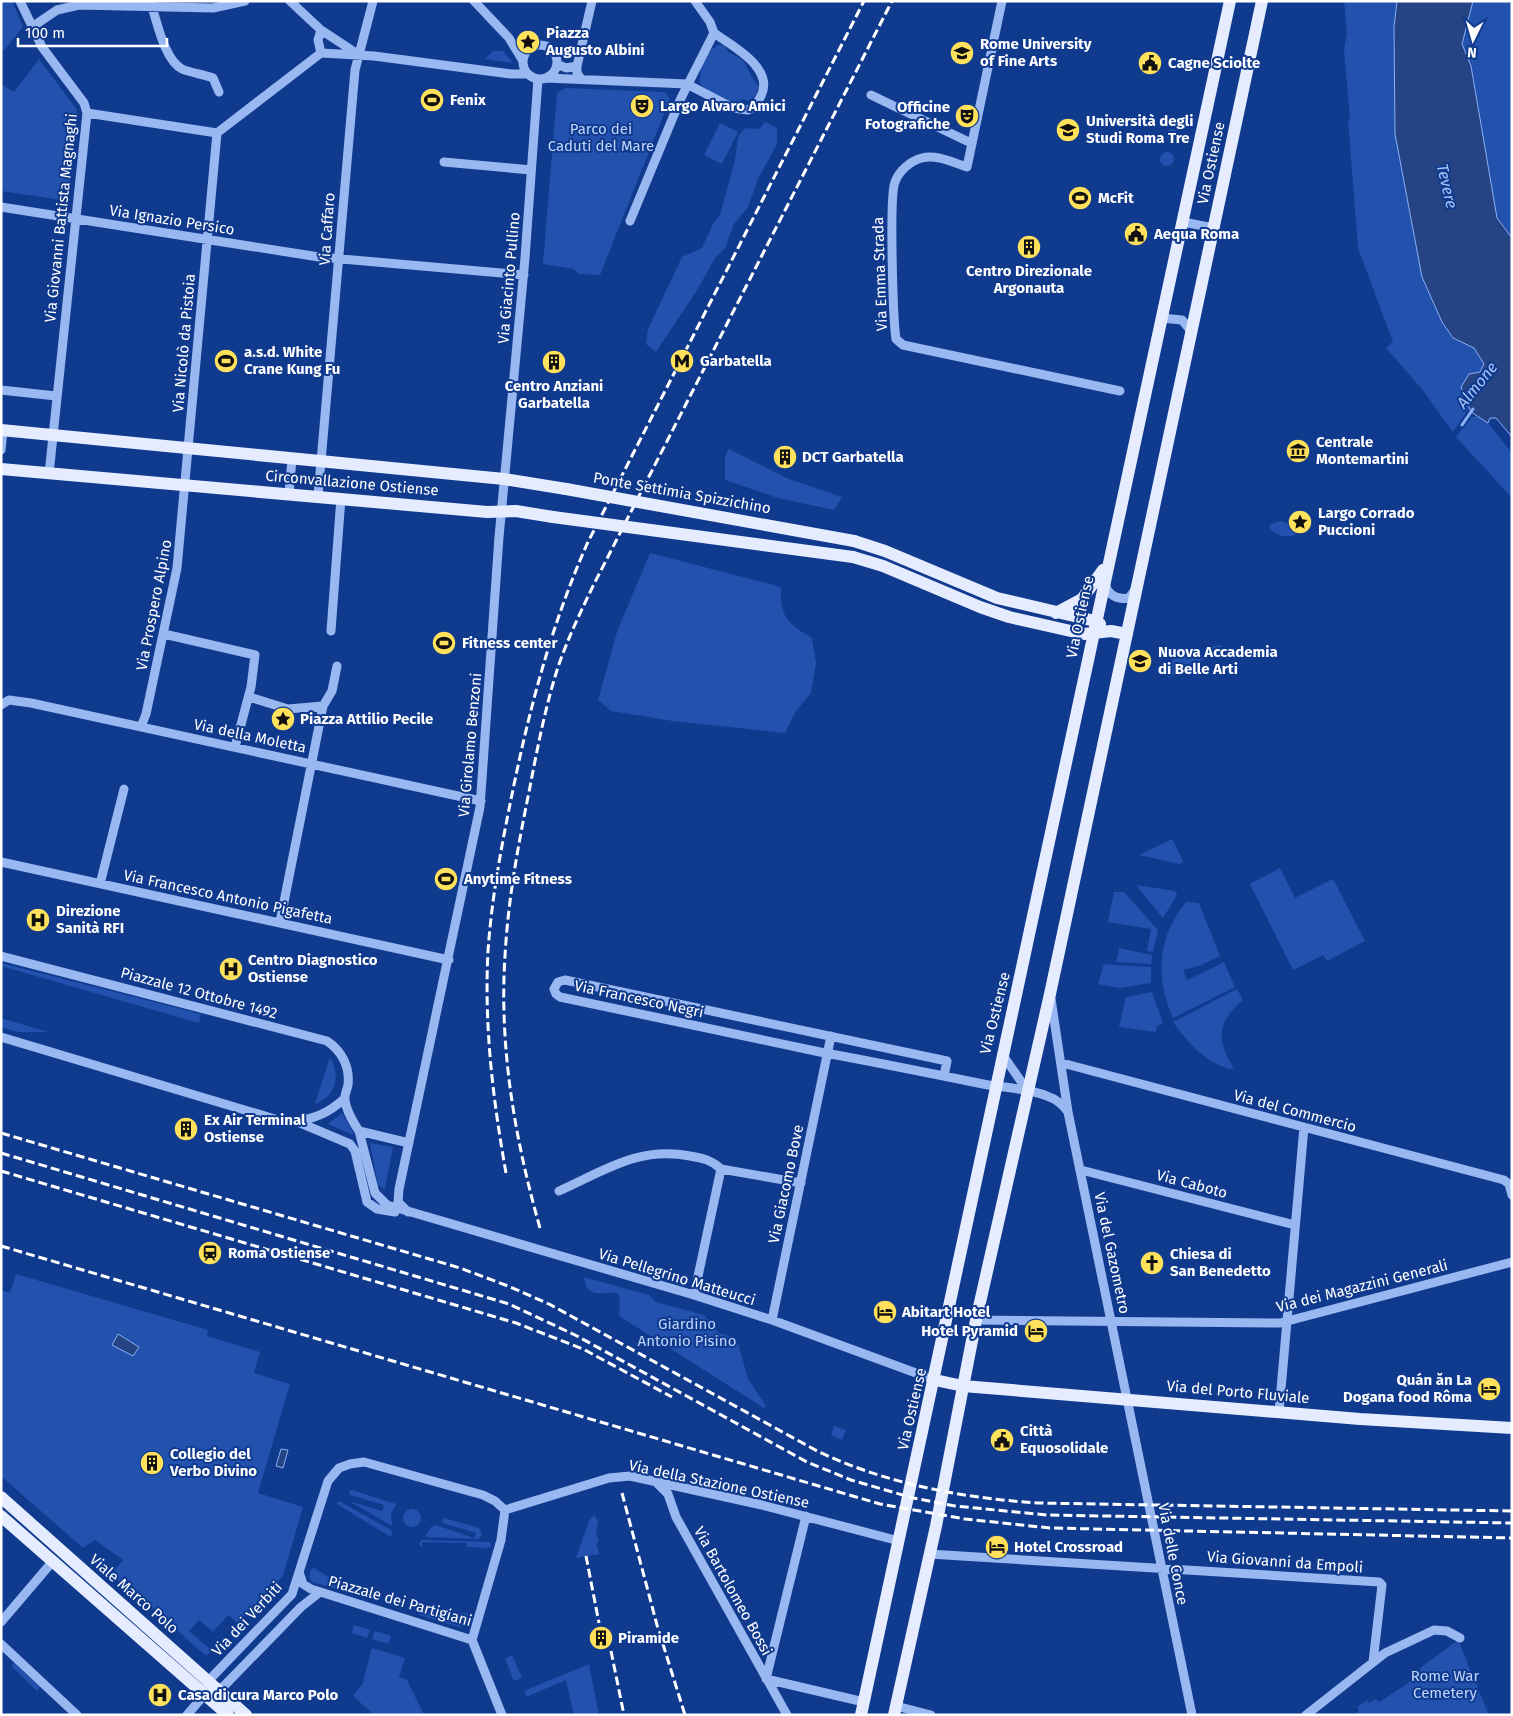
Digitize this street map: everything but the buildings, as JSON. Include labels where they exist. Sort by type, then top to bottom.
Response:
[{"type":"main road","name":"Via Ostiense","points":[[861,1715],[935,1380],[1014,996],[1020,983],[1092,634],[1230,1]]},
{"type":"main road","name":"Via Ostiense","points":[[895,1711],[976,1320],[1050,994],[1262,1]]},
{"type":"main road","name":"Circonvallazione Ostiense","points":[[2,430],[188,450],[504,479]]},
{"type":"main road","name":"Circonvallazione Ostiense","points":[[1,469],[487,512],[519,512],[853,557],[883,566],[988,610],[1092,634]]},
{"type":"main road","name":"Ponte Settimia Spizzichino","points":[[504,479],[854,541],[893,554],[997,598],[1056,613]]},
{"type":"main road","points":[[1056,613],[1076,603],[1087,594],[1108,562]]},
{"type":"main road","points":[[1056,613],[1095,621],[1111,631]]},
{"type":"main road","points":[[1092,634],[1111,631],[1126,634]]},
{"type":"main road","name":"Via Ostiense","points":[[935,1380],[963,1386]]},
{"type":"main road","name":"Via del Porto Fluviale","points":[[963,1386],[1279,1412],[1512,1428]]},
{"type":"main road","name":"Viale Marco Polo","points":[[1,1497],[209,1680],[246,1715]]},
{"type":"main road","name":"Viale Marco Polo","points":[[1,1516],[228,1715]]},
{"type":"street","name":"Via Giovanni Battista Magnaghi","points":[[20,1],[42,47],[84,103],[87,112],[56,396]]},
{"type":"street","points":[[32,27],[66,7],[91,4],[151,4],[174,7],[213,8],[245,1]]},
{"type":"street","points":[[290,1],[321,30],[358,54]]},
{"type":"street","name":"Via Caffaro","points":[[318,496],[347,145],[358,54],[373,1]]},
{"type":"street","points":[[474,1],[510,38],[528,74]]},
{"type":"street","points":[[580,79],[577,73],[577,66],[592,1]]},
{"type":"street","points":[[87,112],[217,133],[321,53],[358,54],[528,74],[542,78],[687,84],[741,111],[751,109],[760,97],[765,84],[761,74],[746,57],[714,33],[710,22],[695,1]]},
{"type":"street","points":[[871,95],[971,143],[1002,1]]},
{"type":"street","points":[[151,4],[174,63],[186,70],[213,78],[219,92]]},
{"type":"street","points":[[321,30],[318,40],[321,53]]},
{"type":"street","points":[[630,221],[687,84],[714,33]]},
{"type":"street","points":[[510,38],[533,47],[542,46],[551,50],[555,55],[557,64],[554,72],[542,78]]},
{"type":"street","points":[[523,61],[525,54],[533,47]]},
{"type":"street","points":[[557,64],[566,68],[577,66]]},
{"type":"street","name":"Via Giacinto Pullino","points":[[504,479],[524,275],[531,170],[542,78]]},
{"type":"street","name":"Via Nicolò da Pistoia","points":[[188,450],[217,133]]},
{"type":"street","name":"Via Emma Strada","points":[[971,143],[967,167],[935,157],[920,158],[902,170],[894,183],[892,210],[897,341],[904,345],[1120,391]]},
{"type":"street","points":[[444,162],[531,170]]},
{"type":"street","name":"Via Ignazio Persico","points":[[1,207],[339,259],[524,275]]},
{"type":"street","points":[[1183,222],[1214,228]]},
{"type":"street","points":[[1161,318],[1182,320],[1192,332]]},
{"type":"street","points":[[1,390],[56,396],[49,474]]},
{"type":"street","name":"Circonvallazione Ostiense","points":[[1,450],[2,430]]},
{"type":"street","points":[[185,486],[188,450]]},
{"type":"street","points":[[289,494],[292,459]]},
{"type":"street","name":"Via Girolamo Benzoni","points":[[408,1212],[400,1206],[398,1199],[481,801],[504,479]]},
{"type":"street","name":"Via Prospero Alpino","points":[[141,727],[146,714],[177,568],[185,486]]},
{"type":"street","points":[[331,632],[341,498]]},
{"type":"street","points":[[1104,581],[1108,592],[1118,598],[1129,598],[1137,588]]},
{"type":"street","points":[[164,634],[256,655],[249,696],[235,747]]},
{"type":"street","points":[[280,922],[323,706],[332,691],[336,666]]},
{"type":"street","points":[[249,696],[288,708],[323,706]]},
{"type":"street","name":"Via della Moletta","points":[[1,705],[6,701],[12,700],[312,763],[481,801]]},
{"type":"street","points":[[100,884],[124,789]]},
{"type":"street","name":"Via Francesco Antonio Pigafetta","points":[[1,862],[449,960]]},
{"type":"street","name":"Piazzale 12 Ottobre 1492","points":[[1,956],[324,1040],[335,1048],[345,1062],[348,1080],[345,1098],[352,1120],[360,1131],[377,1197],[387,1205],[408,1212]]},
{"type":"street","name":"Via Francesco Negri","points":[[944,1076],[947,1061],[565,980],[558,982],[554,989],[556,994],[560,996],[827,1053],[944,1076],[996,1086],[1028,1090],[1052,1097],[1068,1112]]},
{"type":"street","name":"Via del Gazometro","points":[[1050,994],[1068,1112],[1128,1399]]},
{"type":"street","points":[[827,1053],[831,1036]]},
{"type":"street","points":[[1,1038],[275,1119],[295,1121],[322,1116],[345,1098]]},
{"type":"street","name":"Via Giacomo Bove","points":[[772,1320],[827,1053]]},
{"type":"street","points":[[1002,1054],[1016,1076],[1028,1090]]},
{"type":"street","name":"Via del Commercio","points":[[1062,1063],[1504,1180],[1509,1184],[1512,1195]]},
{"type":"street","points":[[1016,1076],[1033,1068]]},
{"type":"street","points":[[295,1121],[352,1146],[368,1204],[381,1210],[408,1212]]},
{"type":"street","points":[[1279,1412],[1304,1127]]},
{"type":"street","points":[[360,1131],[409,1142]]},
{"type":"street","points":[[559,1192],[629,1160],[650,1153],[666,1152],[713,1161],[721,1168],[801,1183]]},
{"type":"street","points":[[694,1295],[721,1168]]},
{"type":"street","name":"Via Caboto","points":[[1081,1170],[1295,1225]]},
{"type":"street","name":"Via Pellegrino Matteucci","points":[[408,1212],[694,1295],[772,1320],[935,1380]]},
{"type":"street","name":"Via dei Magazzini Generali","points":[[976,1320],[1287,1322],[1512,1262]]},
{"type":"street","name":"Via delle Conce","points":[[1128,1399],[1192,1715]]},
{"type":"street","points":[[299,1572],[328,1481],[336,1470],[350,1464],[368,1463],[483,1496],[495,1501],[505,1510]]},
{"type":"street","name":"Via della Stazione Ostiense","points":[[505,1510],[613,1477],[630,1476],[806,1516],[899,1541]]},
{"type":"street","name":"Via Bartolomeo Bossi","points":[[655,1482],[668,1494],[676,1517],[787,1715]]},
{"type":"street","name":"Piazzale dei Partigiani","points":[[299,1572],[305,1586],[320,1592],[472,1640],[501,1540],[505,1510]]},
{"type":"street","points":[[806,1516],[766,1679],[864,1702]]},
{"type":"street","name":"Via Giovanni da Empoli","points":[[929,1554],[1379,1582],[1382,1584],[1373,1662]]},
{"type":"street","points":[[1,1622],[53,1561]]},
{"type":"street","name":"Via dei Verbiti","points":[[209,1680],[290,1597],[299,1572]]},
{"type":"street","name":"Via dei Verbiti","points":[[219,1690],[301,1607],[320,1592]]},
{"type":"street","points":[[1306,1715],[1385,1653],[1434,1630],[1447,1631],[1460,1638]]},
{"type":"street","points":[[472,1640],[502,1715]]},
{"type":"street","points":[[1,1644],[78,1715]]},
{"type":"street","points":[[187,1715],[205,1694],[209,1680]]},
{"type":"street","points":[[205,1694],[219,1690]]},
{"type":"street","points":[[895,1711],[931,1715]]},
{"type":"green space","points":[[1,1],[12,1],[23,27],[1,54]]},
{"type":"green space","points":[[1344,1],[1397,1],[1394,27],[1395,134],[1422,277],[1442,322],[1453,338],[1474,348],[1484,364],[1480,372],[1461,386],[1469,408],[1453,432],[1421,388],[1386,348],[1393,342],[1358,248],[1344,50],[1347,33]]},
{"type":"green space","points":[[1473,1],[1512,1],[1512,238],[1497,218],[1471,66],[1462,44]]},
{"type":"green space","points":[[718,45],[724,45],[729,53],[741,59],[759,86],[756,95],[749,101],[742,99],[740,104],[729,101],[714,94],[700,84],[703,62],[709,52]]},
{"type":"green space","points":[[493,51],[503,51],[513,63],[485,59]]},
{"type":"green space","points":[[39,59],[77,110],[68,201],[1,191],[1,84],[14,92]]},
{"type":"green space","name":"Parco dei Caduti del Mare","points":[[566,88],[665,92],[670,99],[600,275],[579,274],[573,269],[543,264],[557,93]]},
{"type":"green space","points":[[765,122],[777,128],[777,144],[758,179],[748,207],[734,224],[725,248],[715,258],[696,292],[656,352],[646,344],[648,329],[682,257],[702,248],[714,222],[720,215],[735,160],[738,137],[745,128],[759,129]]},
{"type":"green space","points":[[720,123],[738,132],[722,164],[704,155]]},
{"type":"green space","points":[[1170,129],[1174,129],[1178,135],[1174,141],[1170,141],[1166,137],[1166,133]]},
{"type":"green space","points":[[1164,152],[1170,152],[1174,159],[1170,166],[1164,166],[1160,162],[1160,156]]},
{"type":"green space","points":[[1479,416],[1488,423],[1512,453],[1512,498],[1456,437],[1472,417]]},
{"type":"green space","points":[[729,449],[789,479],[842,497],[834,510],[778,498],[725,480],[725,456]]},
{"type":"green space","points":[[1281,521],[1295,526],[1297,534],[1282,536],[1275,533],[1269,527],[1271,524]]},
{"type":"green space","points":[[650,553],[781,587],[784,612],[791,623],[812,638],[816,663],[811,693],[796,711],[785,733],[673,721],[611,711],[598,700],[617,632]]},
{"type":"green space","points":[[1220,645],[1223,651],[1211,657],[1207,648]]},
{"type":"green space","points":[[1199,650],[1204,659],[1168,678],[1173,658]]},
{"type":"green space","points":[[1172,839],[1183,861],[1180,864],[1139,855]]},
{"type":"green space","points":[[1280,868],[1295,898],[1333,879],[1365,941],[1327,961],[1323,955],[1293,970],[1250,884]]},
{"type":"green space","points":[[1136,885],[1175,891],[1177,895],[1163,918]]},
{"type":"green space","points":[[1114,892],[1124,892],[1158,930],[1153,952],[1147,951],[1151,929],[1108,922]]},
{"type":"green space","points":[[1186,902],[1199,903],[1220,956],[1199,966],[1183,970],[1187,980],[1224,962],[1235,987],[1173,1018],[1163,988],[1162,958],[1169,929],[1176,915]]},
{"type":"green space","points":[[1119,948],[1152,955],[1151,964],[1116,962]]},
{"type":"green space","points":[[1,963],[201,1014],[199,1023],[1,966]]},
{"type":"green space","points":[[1104,964],[1151,967],[1151,983],[1119,988],[1098,984]]},
{"type":"green space","points":[[1237,989],[1243,1000],[1228,1016],[1222,1032],[1224,1049],[1234,1068],[1229,1069],[1212,1062],[1204,1056],[1184,1037],[1173,1022]]},
{"type":"green space","points":[[1152,992],[1163,1023],[1157,1026],[1156,1032],[1119,1027],[1126,997]]},
{"type":"green space","points":[[1,1018],[48,1032],[18,1032],[1,1027]]},
{"type":"green space","points":[[330,1057],[336,1079],[328,1096],[315,1104]]},
{"type":"green space","points":[[342,1113],[354,1134],[353,1135],[328,1124]]},
{"type":"green space","points":[[370,1143],[393,1147],[385,1189],[378,1185]]},
{"type":"green space","points":[[16,1274],[208,1330],[207,1336],[260,1352],[254,1373],[290,1384],[258,1493],[303,1507],[283,1576],[238,1623],[228,1615],[213,1632],[199,1620],[189,1631],[209,1648],[212,1646],[214,1648],[206,1656],[143,1600],[111,1575],[123,1560],[95,1540],[83,1548],[1,1476],[1,1290],[10,1293]]},
{"type":"green space","name":"Giardino Antonio Pisino","points":[[583,1277],[649,1295],[656,1302],[704,1315],[719,1333],[737,1339],[748,1379],[766,1406],[764,1408],[619,1316],[620,1299],[618,1295],[613,1292],[594,1293],[587,1288]]},
{"type":"green space","points":[[834,1426],[846,1430],[842,1440],[831,1435]]},
{"type":"green space","points":[[352,1490],[396,1504],[391,1514],[392,1526],[349,1501],[382,1511],[384,1505],[350,1495],[349,1491]]},
{"type":"green space","points":[[339,1501],[391,1530],[393,1535],[389,1536],[337,1504]]},
{"type":"green space","points":[[412,1509],[418,1512],[421,1518],[418,1524],[412,1527],[406,1524],[403,1518],[406,1512]]},
{"type":"green space","points":[[594,1515],[598,1521],[596,1531],[599,1542],[596,1543],[599,1554],[576,1558],[589,1521]]},
{"type":"green space","points":[[444,1518],[479,1528],[482,1535],[479,1539],[425,1537],[431,1527],[436,1525],[474,1538],[476,1533],[443,1523],[442,1520]]},
{"type":"green space","points":[[422,1540],[489,1542],[492,1545],[488,1548],[467,1547],[467,1543],[422,1542],[422,1547],[419,1544]]},
{"type":"green space","points":[[314,1568],[354,1594],[312,1582],[309,1577],[311,1569]]},
{"type":"green space","points":[[419,1612],[467,1613],[469,1615],[465,1625],[459,1627],[419,1615]]},
{"type":"green space","points":[[354,1625],[370,1630],[367,1638],[352,1633]]},
{"type":"green space","points":[[375,1631],[391,1636],[388,1644],[372,1639]]},
{"type":"green space","name":"Rome War Cemetery","points":[[1458,1640],[1489,1715],[1353,1715],[1359,1711],[1357,1707],[1367,1700],[1369,1703],[1376,1699],[1379,1702],[1404,1686],[1420,1672],[1420,1668]]},
{"type":"green space","points":[[372,1648],[405,1658],[399,1677],[407,1680],[424,1715],[374,1715],[353,1696],[362,1685]]},
{"type":"green space","points":[[512,1655],[522,1678],[514,1681],[505,1659]]},
{"type":"green space","points":[[14,1663],[40,1687],[37,1691],[11,1666]]},
{"type":"green space","points":[[589,1664],[599,1715],[574,1715],[566,1680],[526,1697],[524,1691]]},
{"type":"water","name":"Tevere","points":[[1397,1],[1473,1],[1462,44],[1471,66],[1497,218],[1512,238],[1512,437],[1496,418],[1490,418],[1488,423],[1471,412],[1461,387],[1469,374],[1480,372],[1484,364],[1474,348],[1453,338],[1442,322],[1422,277],[1395,134],[1394,27]]},
{"type":"water","points":[[118,1334],[139,1347],[133,1356],[112,1345]]},
{"type":"water","points":[[281,1449],[288,1450],[283,1468],[276,1466]]},
{"type":"waterway","name":"Almone","points":[[1462,425],[1473,409]]},
{"type":"railway","points":[[506,1173],[491,1063],[487,1007],[488,951],[495,885],[507,819],[545,658],[564,600],[587,544],[864,1]]},
{"type":"railway","points":[[540,1228],[516,1128],[504,1025],[504,990],[506,935],[514,873],[538,745],[553,682],[566,646],[594,584],[892,1]]},
{"type":"railway","points":[[1,1133],[460,1268],[508,1286],[549,1304],[819,1452],[872,1473],[926,1488],[1010,1501],[1038,1503],[1512,1511]]},
{"type":"railway","points":[[1,1153],[509,1304],[577,1336],[807,1462],[851,1480],[913,1498],[955,1506],[1047,1515],[1512,1523]]},
{"type":"railway","points":[[1,1171],[516,1323],[583,1349],[672,1397]]},
{"type":"railway","points":[[1,1246],[880,1504],[965,1519],[1050,1528],[1512,1538]]},
{"type":"railway","points":[[622,1493],[657,1625],[685,1715]]},
{"type":"railway","points":[[586,1556],[599,1623]]},
{"type":"railway","points":[[611,1651],[624,1715]]},
{"type":"place","name":"Piazza Augusto Albini","points":[[528,42]]},
{"type":"place","name":"Rome University of Fine Arts","points":[[962,53]]},
{"type":"place","name":"Cagne Sciolte","points":[[1150,63]]},
{"type":"place","name":"Fenix","points":[[432,100]]},
{"type":"place","name":"Largo Alvaro Amici","points":[[642,106]]},
{"type":"place","name":"Officine Fotografiche","points":[[967,116]]},
{"type":"place","name":"Università degli Studi Roma Tre","points":[[1068,130]]},
{"type":"place","name":"McFit","points":[[1080,198]]},
{"type":"place","name":"Aequa Roma","points":[[1136,234]]},
{"type":"place","name":"Centro Direzionale Argonauta","points":[[1029,247]]},
{"type":"place","name":"a.s.d. White Crane Kung Fu","points":[[226,361]]},
{"type":"place","name":"Garbatella","points":[[682,361]]},
{"type":"place","name":"Centro Anziani Garbatella","points":[[554,362]]},
{"type":"place","name":"Centrale Montemartini","points":[[1298,451]]},
{"type":"place","name":"DCT Garbatella","points":[[785,457]]},
{"type":"place","name":"Largo Corrado Puccioni","points":[[1300,522]]},
{"type":"place","name":"Fitness center","points":[[444,643]]},
{"type":"place","name":"Nuova Accademia di Belle Arti","points":[[1140,661]]},
{"type":"place","name":"Piazza Attilio Pecile","points":[[283,719]]},
{"type":"place","name":"Anytime Fitness","points":[[446,879]]},
{"type":"place","name":"Direzione Sanità RFI","points":[[38,920]]},
{"type":"place","name":"Centro Diagnostico Ostiense","points":[[231,969]]},
{"type":"place","name":"Ex Air Terminal Ostiense","points":[[186,1129]]},
{"type":"place","name":"Roma Ostiense","points":[[210,1253]]},
{"type":"place","name":"Chiesa di San Benedetto","points":[[1152,1263]]},
{"type":"place","name":"Abitart Hotel","points":[[885,1312]]},
{"type":"place","name":"Hotel Pyramid","points":[[1036,1331]]},
{"type":"place","name":"Quán ăn La Dogana food Rôma","points":[[1489,1389]]},
{"type":"place","name":"Città Equosolidale","points":[[1002,1440]]},
{"type":"place","name":"Collegio del Verbo Divino","points":[[152,1463]]},
{"type":"place","name":"Hotel Crossroad","points":[[997,1547]]},
{"type":"place","name":"Piramide","points":[[601,1638]]},
{"type":"place","name":"Casa di cura Marco Polo","points":[[160,1695]]}]
